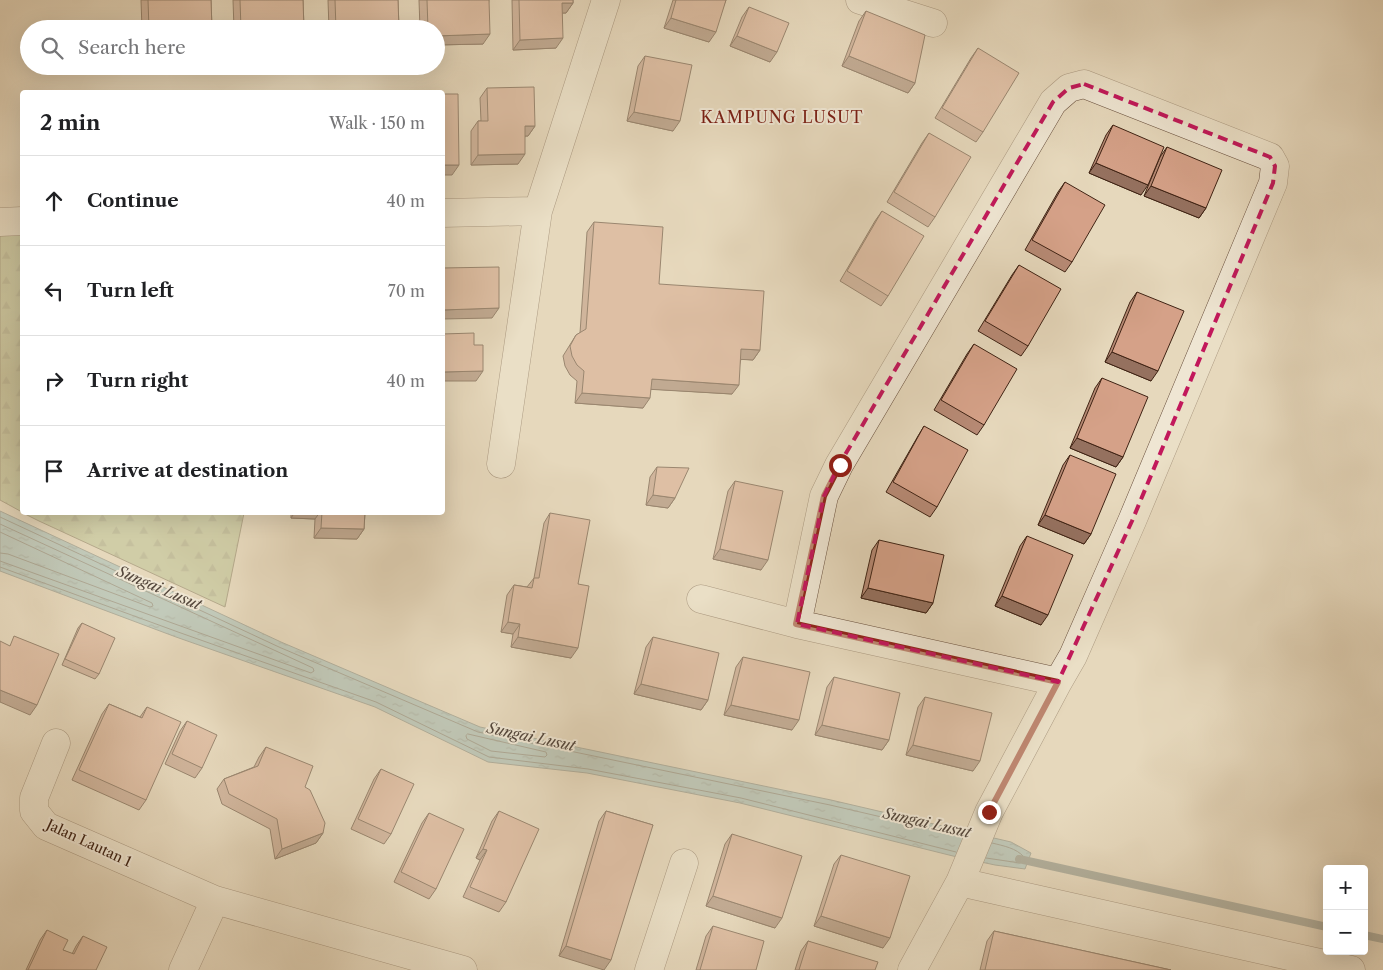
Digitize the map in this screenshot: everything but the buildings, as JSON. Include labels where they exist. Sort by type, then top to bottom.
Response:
[{"type":"street","points":[[501,464],[538,211],[606,0]]},
{"type":"street","points":[[860,0],[933,23]]},
{"type":"street","points":[[796,624],[824,496],[840,465],[1053,102],[1069,88],[1084,84],[1270,156],[1275,166],[1274,183],[1073,656],[989,812],[962,875],[912,970]]},
{"type":"street","points":[[445,213],[538,211]]},
{"type":"street","points":[[0,222],[20,222]]},
{"type":"street","points":[[701,599],[796,624],[1058,682]]},
{"type":"street","name":"Jalan Lautan 1","points":[[56,743],[34,798],[34,811],[46,826],[215,900],[463,970]]},
{"type":"street","points":[[649,970],[684,863]]},
{"type":"street","points":[[962,875],[1351,970]]},
{"type":"street","points":[[183,970],[215,900]]},
{"type":"highlighted area","points":[[1084,84],[1270,157],[1275,166],[1273,183],[1132,521],[1058,682],[797,624],[824,496],[839,465],[1053,102],[1069,88]]},
{"type":"green space","points":[[0,233],[20,234],[20,511],[0,500]]},
{"type":"green space","points":[[27,515],[244,515],[225,607]]},
{"type":"water","name":"Sungai Lusut","points":[[0,511],[281,642],[480,727],[831,800],[1011,842],[1031,853],[1025,869],[995,865],[740,803],[587,773],[488,762],[375,707],[176,637],[0,571]]},
{"type":"waterway","points":[[1019,859],[1323,926]]},
{"type":"waterway","points":[[1368,936],[1383,939]]},
{"type":"district","name":"KAMPUNG LUSUT","points":[[782,117]]},
{"type":"route","points":[[840,465],[824,496],[796,624],[1058,682],[989,812]]}]
